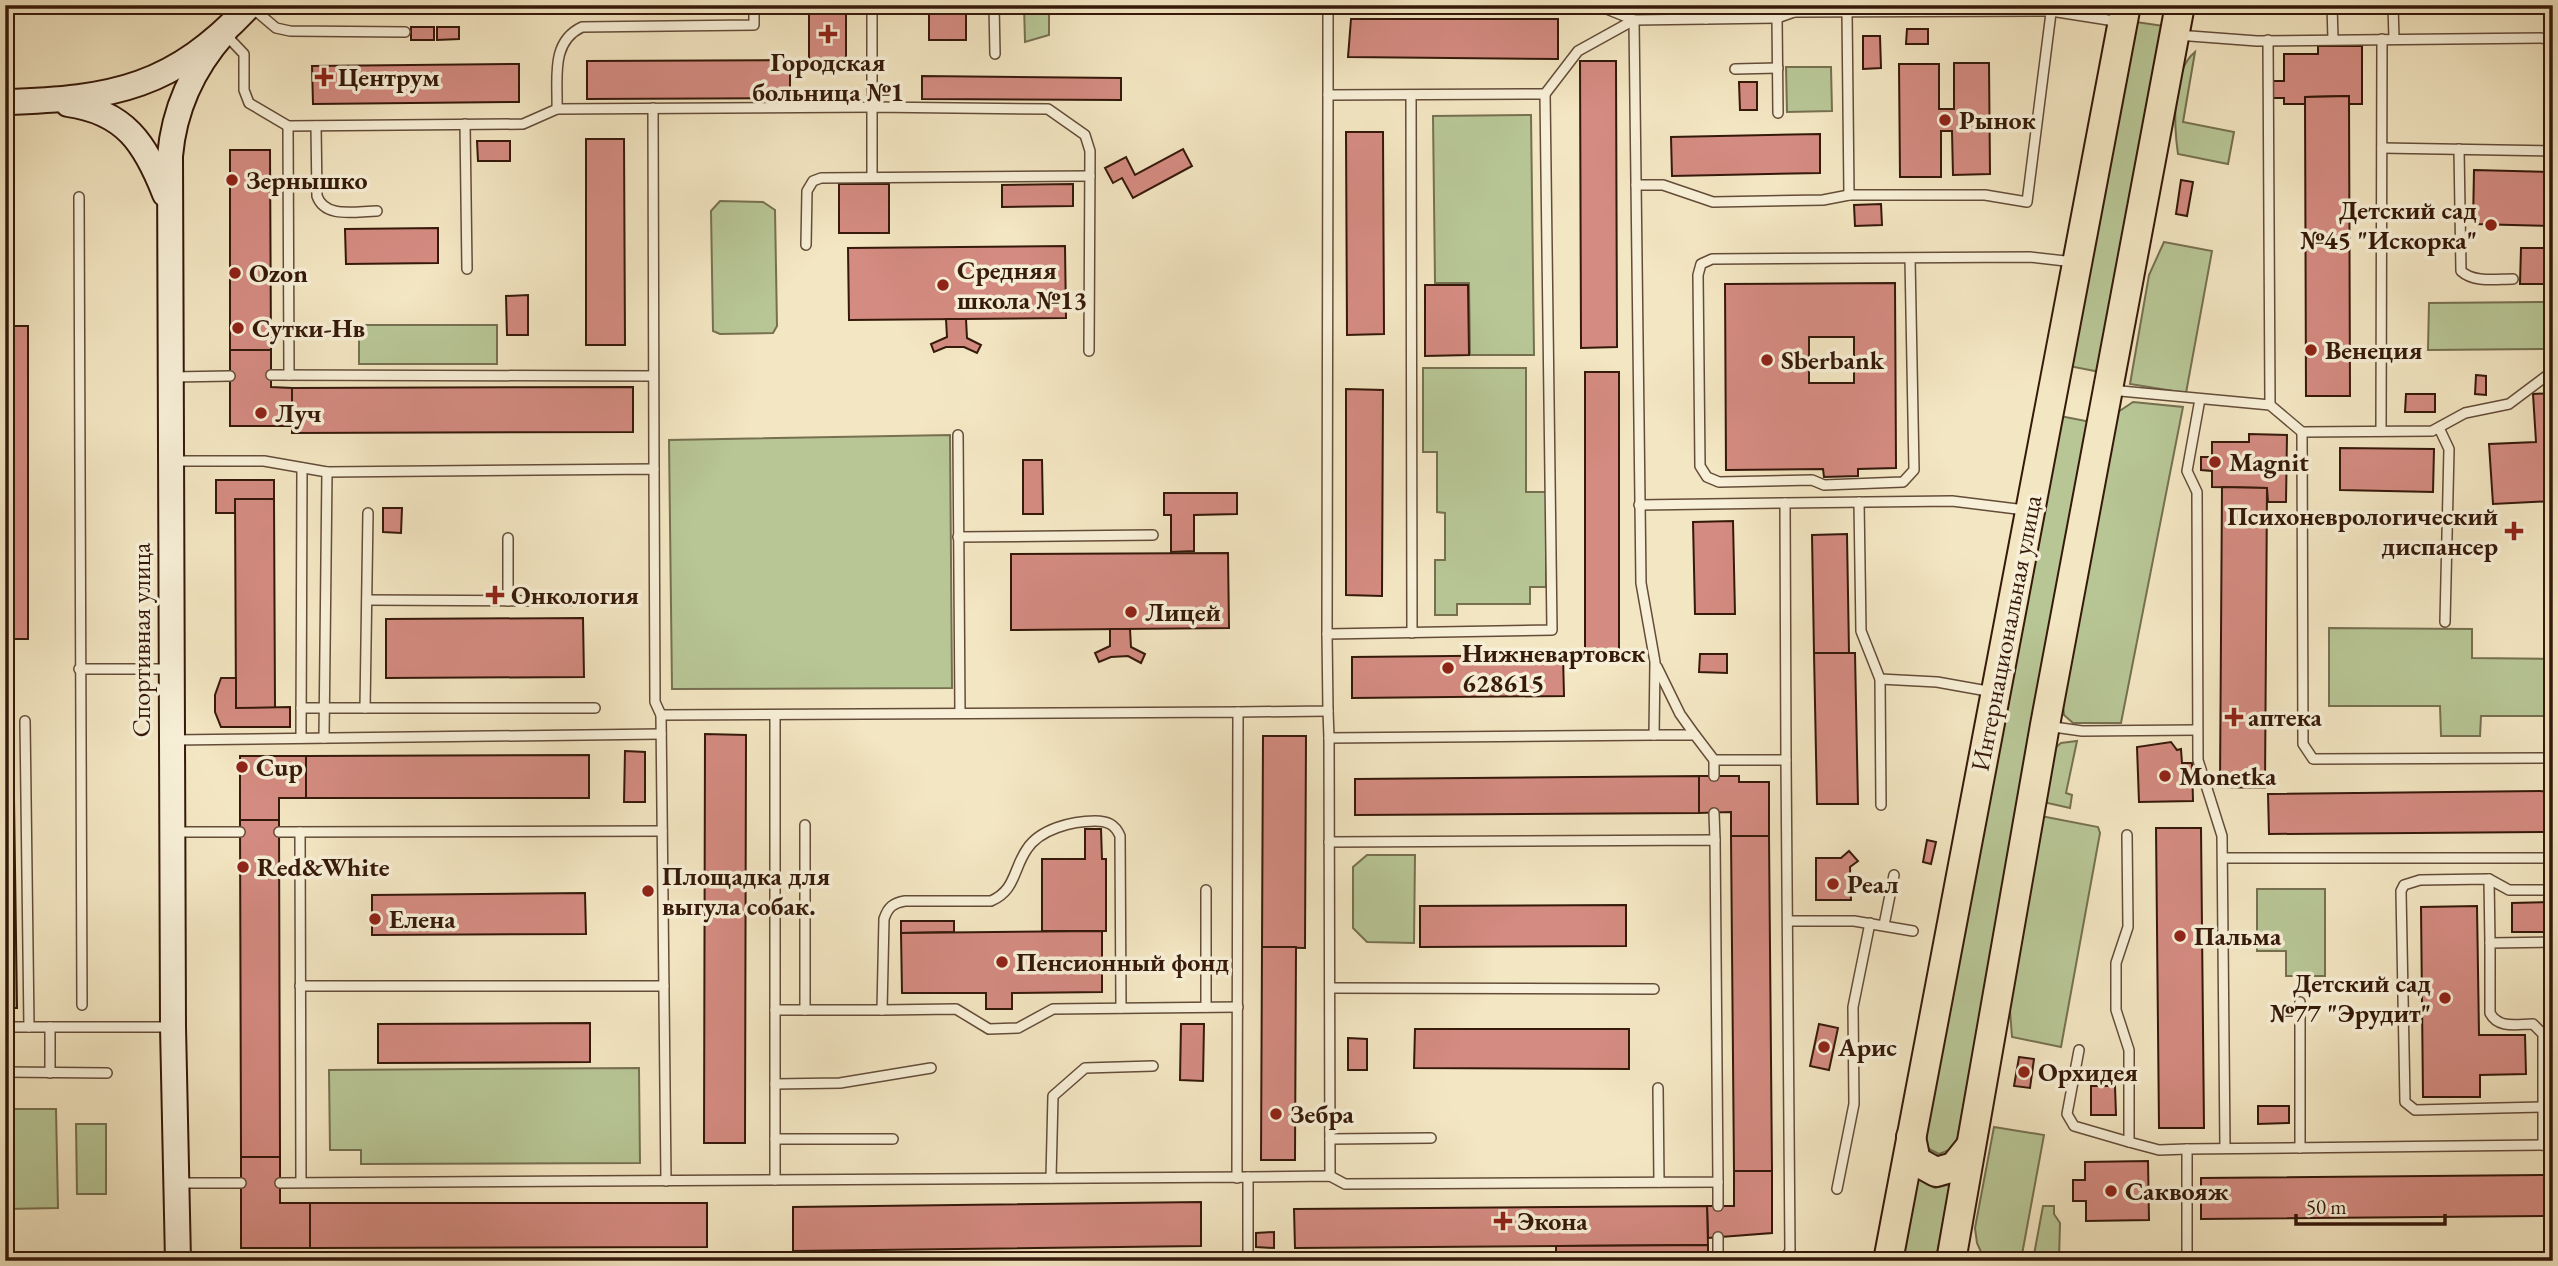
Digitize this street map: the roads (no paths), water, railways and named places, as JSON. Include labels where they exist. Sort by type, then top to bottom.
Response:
[{"type":"main road","name":"Интернациональная улица","points":[[1951,1261],[2045,725],[2180,5]]},
{"type":"main road","name":"Интернациональная улица","points":[[1888,1261],[2124,14]]},
{"type":"main road","points":[[1911,1134],[1916,1161],[1936,1172],[1954,1167],[1970,1147]]},
{"type":"street","points":[[5,102],[43,101],[139,86],[180,67],[224,33],[250,5]]},
{"type":"street","name":"Спортивная улица","points":[[178,1261],[173,1027],[168,201],[170,150],[176,118],[195,74],[224,33]]},
{"type":"street","points":[[43,101],[99,110],[118,121],[149,158],[168,201]]},
{"type":"lane","points":[[250,5],[276,28],[290,32],[405,32]]},
{"type":"lane","points":[[557,109],[558,54],[563,41],[571,32],[582,27],[754,26],[754,5]]},
{"type":"lane","points":[[872,5],[872,177]]},
{"type":"lane","points":[[994,5],[995,54]]},
{"type":"lane","points":[[1328,5],[1330,1176]]},
{"type":"lane","points":[[1597,5],[1634,20],[1777,18],[1794,9],[1847,13],[2051,8],[2124,14]]},
{"type":"lane","points":[[1706,5],[1706,19]]},
{"type":"lane","points":[[2332,5],[2333,39]]},
{"type":"lane","points":[[2393,5],[2394,38]]},
{"type":"lane","points":[[1636,185],[1663,185],[1713,202],[1823,200],[1849,195],[1985,195],[2027,202],[2051,8]]},
{"type":"lane","points":[[1847,13],[1849,195]]},
{"type":"lane","points":[[1777,18],[1778,113]]},
{"type":"lane","points":[[1327,634],[1552,630],[1545,94],[1578,51],[1634,20]]},
{"type":"lane","points":[[1634,20],[1641,583],[1655,662],[1654,735]]},
{"type":"lane","points":[[224,33],[244,54],[244,90],[249,103],[288,126],[523,124],[557,109],[1048,109],[1085,135],[1090,145],[1089,351]]},
{"type":"lane","points":[[2174,35],[2269,40],[2553,38]]},
{"type":"lane","points":[[2381,431],[2382,39]]},
{"type":"lane","points":[[2269,40],[2270,405]]},
{"type":"lane","points":[[1735,69],[1778,68]]},
{"type":"lane","points":[[1328,95],[1545,94]]},
{"type":"lane","points":[[1411,95],[1412,633]]},
{"type":"lane","points":[[653,108],[655,702],[661,715],[666,1181]]},
{"type":"lane","points":[[466,124],[467,269]]},
{"type":"lane","points":[[316,125],[317,196],[321,206],[328,211],[377,211]]},
{"type":"lane","points":[[288,126],[289,375]]},
{"type":"lane","points":[[2382,148],[2553,151]]},
{"type":"lane","points":[[2459,149],[2461,271],[2468,277],[2477,279],[2513,279]]},
{"type":"lane","points":[[806,245],[807,191],[813,181],[872,177],[1090,176]]},
{"type":"lane","points":[[79,197],[82,1005]]},
{"type":"lane","points":[[1910,258],[1914,470],[1910,476],[1903,482],[1824,485],[1812,480],[1719,482],[1707,477],[1700,466],[1698,275],[1701,264],[1713,259],[2030,257],[2076,262]]},
{"type":"lane","points":[[2108,390],[2270,405],[2302,432],[2440,430],[2465,413],[2509,404],[2553,371]]},
{"type":"lane","points":[[271,375],[653,376]]},
{"type":"lane","points":[[169,377],[230,376]]},
{"type":"lane","points":[[2200,399],[2186,471],[2197,492],[2198,760],[2202,780],[2219,818],[2223,859],[2225,1148]]},
{"type":"lane","points":[[2440,430],[2449,449],[2445,622]]},
{"type":"lane","points":[[2302,432],[2302,744],[2313,759],[2553,758]]},
{"type":"lane","points":[[958,435],[960,713]]},
{"type":"lane","points":[[170,461],[264,461],[327,472],[654,469]]},
{"type":"lane","points":[[301,738],[302,468]]},
{"type":"lane","points":[[324,738],[327,472]]},
{"type":"lane","points":[[1859,502],[1861,631],[1880,679],[1881,805]]},
{"type":"lane","points":[[1639,505],[1963,502],[2028,510]]},
{"type":"lane","points":[[1783,1261],[1790,1251],[1785,503]]},
{"type":"lane","points":[[365,708],[368,513]]},
{"type":"lane","points":[[958,537],[1153,535]]},
{"type":"lane","points":[[508,538],[508,601]]},
{"type":"lane","points":[[367,600],[592,601]]},
{"type":"lane","points":[[1655,662],[1667,691],[1714,760],[1714,776]]},
{"type":"lane","points":[[79,669],[171,669]]},
{"type":"lane","points":[[1880,679],[1937,682],[1995,692]]},
{"type":"lane","points":[[301,708],[595,708]]},
{"type":"lane","points":[[661,715],[1328,711]]},
{"type":"lane","points":[[1237,1178],[1238,712]]},
{"type":"lane","points":[[775,715],[775,1180]]},
{"type":"lane","points":[[25,721],[29,1027]]},
{"type":"lane","points":[[2045,725],[2082,731],[2197,730]]},
{"type":"lane","points":[[172,740],[661,734]]},
{"type":"lane","points":[[1329,738],[1695,735]]},
{"type":"lane","points":[[1714,760],[1786,760]]},
{"type":"lane","points":[[1714,813],[1718,1206]]},
{"type":"lane","points":[[882,1010],[884,919],[887,909],[896,902],[905,901],[991,901],[1000,897],[1012,885],[1028,846],[1067,823],[1086,821],[1105,821],[1117,829],[1120,836],[1121,1008]]},
{"type":"lane","points":[[805,825],[805,1010]]},
{"type":"lane","points":[[279,832],[662,831]]},
{"type":"lane","points":[[172,832],[240,832]]},
{"type":"lane","points":[[300,832],[301,1182]]},
{"type":"lane","points":[[2127,835],[2128,927],[2116,963],[2116,1010],[2129,1050],[2129,1142]]},
{"type":"lane","points":[[1329,842],[1714,840]]},
{"type":"lane","points":[[2223,859],[2553,858]]},
{"type":"lane","points":[[1884,925],[1894,875]]},
{"type":"lane","points":[[2078,1050],[2069,1121],[2074,1126],[2159,1150],[2548,1145],[2543,1107],[2543,1034],[2533,1024],[2499,1024],[2493,1020],[2490,1013],[2489,879]]},
{"type":"lane","points":[[2543,1107],[2416,1110],[2408,1106],[2403,1095],[2401,891],[2404,885],[2420,880],[2489,879],[2509,890],[2553,890]]},
{"type":"lane","points":[[1206,890],[1206,1007]]},
{"type":"lane","points":[[1788,921],[1870,923],[1913,931]]},
{"type":"lane","points":[[1838,1189],[1854,1104],[1853,1007],[1870,923]]},
{"type":"lane","points":[[2490,943],[2553,942]]},
{"type":"lane","points":[[300,986],[664,986]]},
{"type":"lane","points":[[1330,988],[1654,989]]},
{"type":"lane","points":[[2300,1002],[2300,1148]]},
{"type":"lane","points":[[775,1010],[956,1009],[989,1029],[1018,1028],[1053,1009],[1238,1007]]},
{"type":"lane","points":[[11,1027],[173,1027]]},
{"type":"lane","points":[[50,1027],[50,1073]]},
{"type":"lane","points":[[1051,1178],[1053,1096],[1085,1068],[1153,1066]]},
{"type":"lane","points":[[775,1084],[840,1083],[931,1068]]},
{"type":"lane","points":[[5,1072],[107,1073]]},
{"type":"lane","points":[[1658,1088],[1659,1182]]},
{"type":"lane","points":[[1330,1139],[1432,1138]]},
{"type":"lane","points":[[775,1139],[893,1139]]},
{"type":"lane","points":[[2187,1149],[2187,1261]]},
{"type":"lane","points":[[280,1182],[1330,1176],[1345,1184],[1718,1182]]},
{"type":"lane","points":[[1248,1177],[1248,1261]]},
{"type":"lane","points":[[176,1183],[241,1183]]},
{"type":"lane","points":[[1718,1237],[1718,1261]]},
{"type":"place","name":"Городская больница №1","points":[[828,34]]},
{"type":"place","name":"Центрум","points":[[324,77]]},
{"type":"place","name":"Рынок","points":[[1945,120]]},
{"type":"place","name":"Зернышко","points":[[232,180]]},
{"type":"place","name":"Детский сад №45 \"Искорка\"","points":[[2491,225]]},
{"type":"place","name":"Ozon","points":[[235,273]]},
{"type":"place","name":"Средняя школа №13","points":[[943,285]]},
{"type":"place","name":"Сутки-Нв","points":[[238,328]]},
{"type":"place","name":"Венеция","points":[[2311,350]]},
{"type":"place","name":"Sberbank","points":[[1767,360]]},
{"type":"place","name":"Луч","points":[[261,413]]},
{"type":"place","name":"Magnit","points":[[2215,462]]},
{"type":"place","name":"Психоневрологический диспансер","points":[[2514,531]]},
{"type":"place","name":"Онкология","points":[[495,595]]},
{"type":"place","name":"Лицей","points":[[1131,612]]},
{"type":"place","name":"Нижневартовск 628615","points":[[1448,668]]},
{"type":"place","name":"аптека","points":[[2234,717]]},
{"type":"place","name":"Cup","points":[[242,767]]},
{"type":"place","name":"Monetka","points":[[2165,776]]},
{"type":"place","name":"Red&White","points":[[243,867]]},
{"type":"place","name":"Реал","points":[[1833,884]]},
{"type":"place","name":"Площадка для выгула собак.","points":[[648,891]]},
{"type":"place","name":"Елена","points":[[375,919]]},
{"type":"place","name":"Пальма","points":[[2180,936]]},
{"type":"place","name":"Пенсионный фонд","points":[[1002,962]]},
{"type":"place","name":"Детский сад №77 \"Эрудит\"","points":[[2445,998]]},
{"type":"place","name":"Арис","points":[[1824,1047]]},
{"type":"place","name":"Орхидея","points":[[2024,1072]]},
{"type":"place","name":"Зебра","points":[[1276,1114]]},
{"type":"place","name":"Саквояж","points":[[2111,1191]]},
{"type":"place","name":"Экона","points":[[1503,1221]]}]
